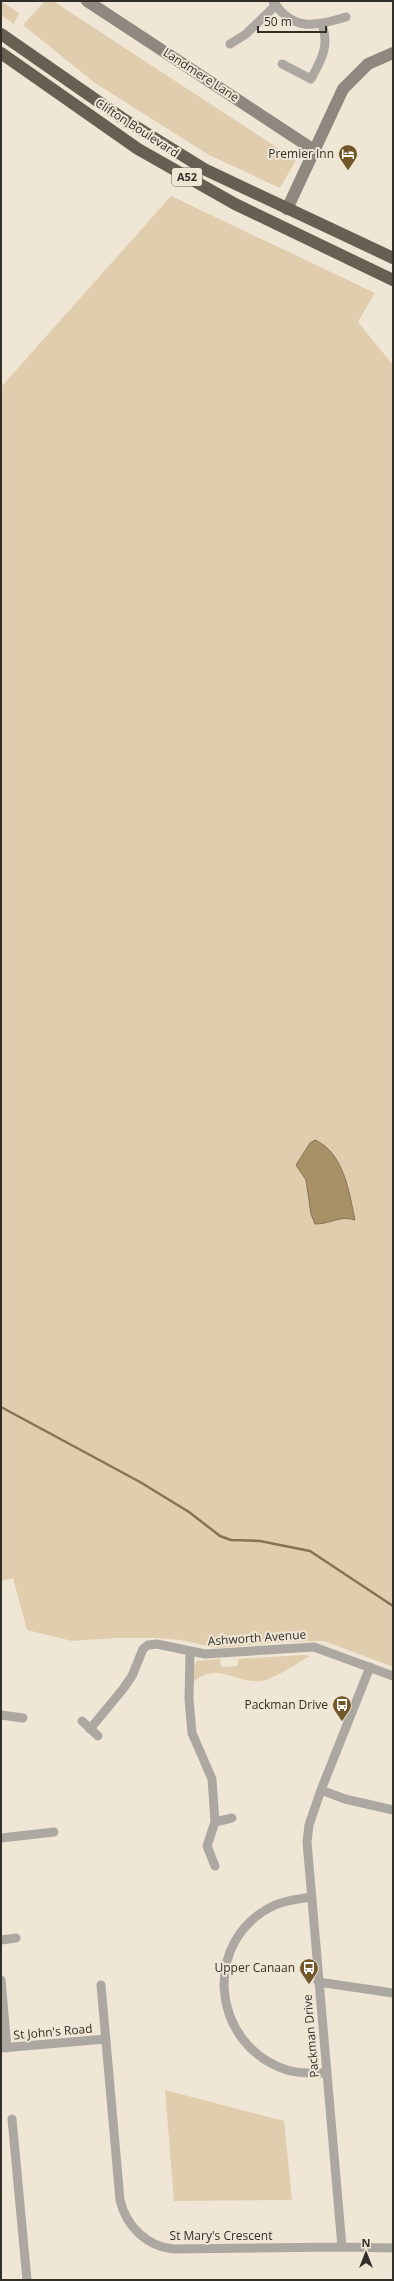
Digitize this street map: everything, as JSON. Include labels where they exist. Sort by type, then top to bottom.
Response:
[{"type":"highway","name":"Clifton Boulevard","points":[[1,34],[122,118],[206,170],[393,258]]},
{"type":"highway","name":"Clifton Boulevard","points":[[1,53],[138,149],[235,204],[393,280]]},
{"type":"street","name":"Landmere Lane","points":[[87,1],[314,150]]},
{"type":"street","points":[[230,44],[246,34],[275,3],[289,18],[301,24],[322,24],[346,17]]},
{"type":"street","points":[[282,64],[311,79],[325,54],[326,36],[322,24]]},
{"type":"street","points":[[287,209],[314,150],[347,85],[368,64],[393,53]]},
{"type":"street","name":"Ashworth Avenue","points":[[90,1729],[132,1676],[143,1649],[148,1645],[157,1644],[190,1652],[217,1654],[314,1647],[393,1676]]},
{"type":"street","points":[[190,1652],[189,1690],[192,1733],[211,1776],[215,1822],[207,1846],[215,1866]]},
{"type":"street","name":"Packman Drive","points":[[342,2247],[318,1982],[307,1837],[321,1790],[370,1667]]},
{"type":"street","points":[[1,1715],[23,1718]]},
{"type":"street","points":[[82,1721],[98,1736]]},
{"type":"street","points":[[321,1790],[345,1799],[393,1810]]},
{"type":"street","points":[[215,1822],[232,1818]]},
{"type":"street","points":[[1,1838],[54,1832]]},
{"type":"street","points":[[311,1897],[277,1904],[263,1912],[246,1926],[238,1937],[229,1955],[225,1974],[224,1994],[233,2024],[244,2042],[253,2050],[286,2070],[300,2073],[326,2073]]},
{"type":"street","points":[[1,1940],[16,1938]]},
{"type":"street","points":[[1,1980],[4,2048]]},
{"type":"street","points":[[318,1982],[393,1993]]},
{"type":"street","name":"St Mary's Crescent","points":[[101,1985],[120,2200],[127,2218],[141,2235],[156,2245],[174,2249],[342,2247],[393,2248]]},
{"type":"street","name":"St John's Road","points":[[4,2048],[106,2039]]},
{"type":"street","points":[[12,2119],[17,2128],[27,2280]]},
{"type":"shaded area","points":[[1,1],[19,13],[14,24],[1,15]]},
{"type":"shaded area","points":[[45,1],[53,1],[296,160],[280,188],[209,155],[95,83],[23,25]]},
{"type":"shaded area","points":[[171,196],[375,293],[358,322],[393,365],[393,1667],[324,1641],[283,1642],[217,1648],[180,1640],[158,1638],[114,1638],[72,1641],[27,1630],[13,1578],[1,1581],[1,387]]},
{"type":"shaded area","points":[[315,1140],[325,1146],[333,1154],[344,1174],[355,1220],[340,1219],[315,1224],[311,1214],[306,1180],[296,1165],[310,1143]]},
{"type":"shaded area","points":[[303,1655],[310,1656],[267,1680],[252,1681],[219,1673],[211,1673],[202,1676],[193,1682],[193,1666],[197,1661],[220,1659],[221,1667],[238,1666],[238,1659]]},
{"type":"shaded area","points":[[165,2090],[284,2121],[292,2200],[174,2201]]},
{"type":"waterway","points":[[1,1407],[140,1482],[189,1512],[220,1536],[231,1540],[260,1541],[310,1551],[393,1606]]},
{"type":"place","name":"Premier Inn","points":[[348,171]]},
{"type":"place","name":"Packman Drive","points":[[342,1722]]},
{"type":"place","name":"Upper Canaan","points":[[309,1985]]}]
